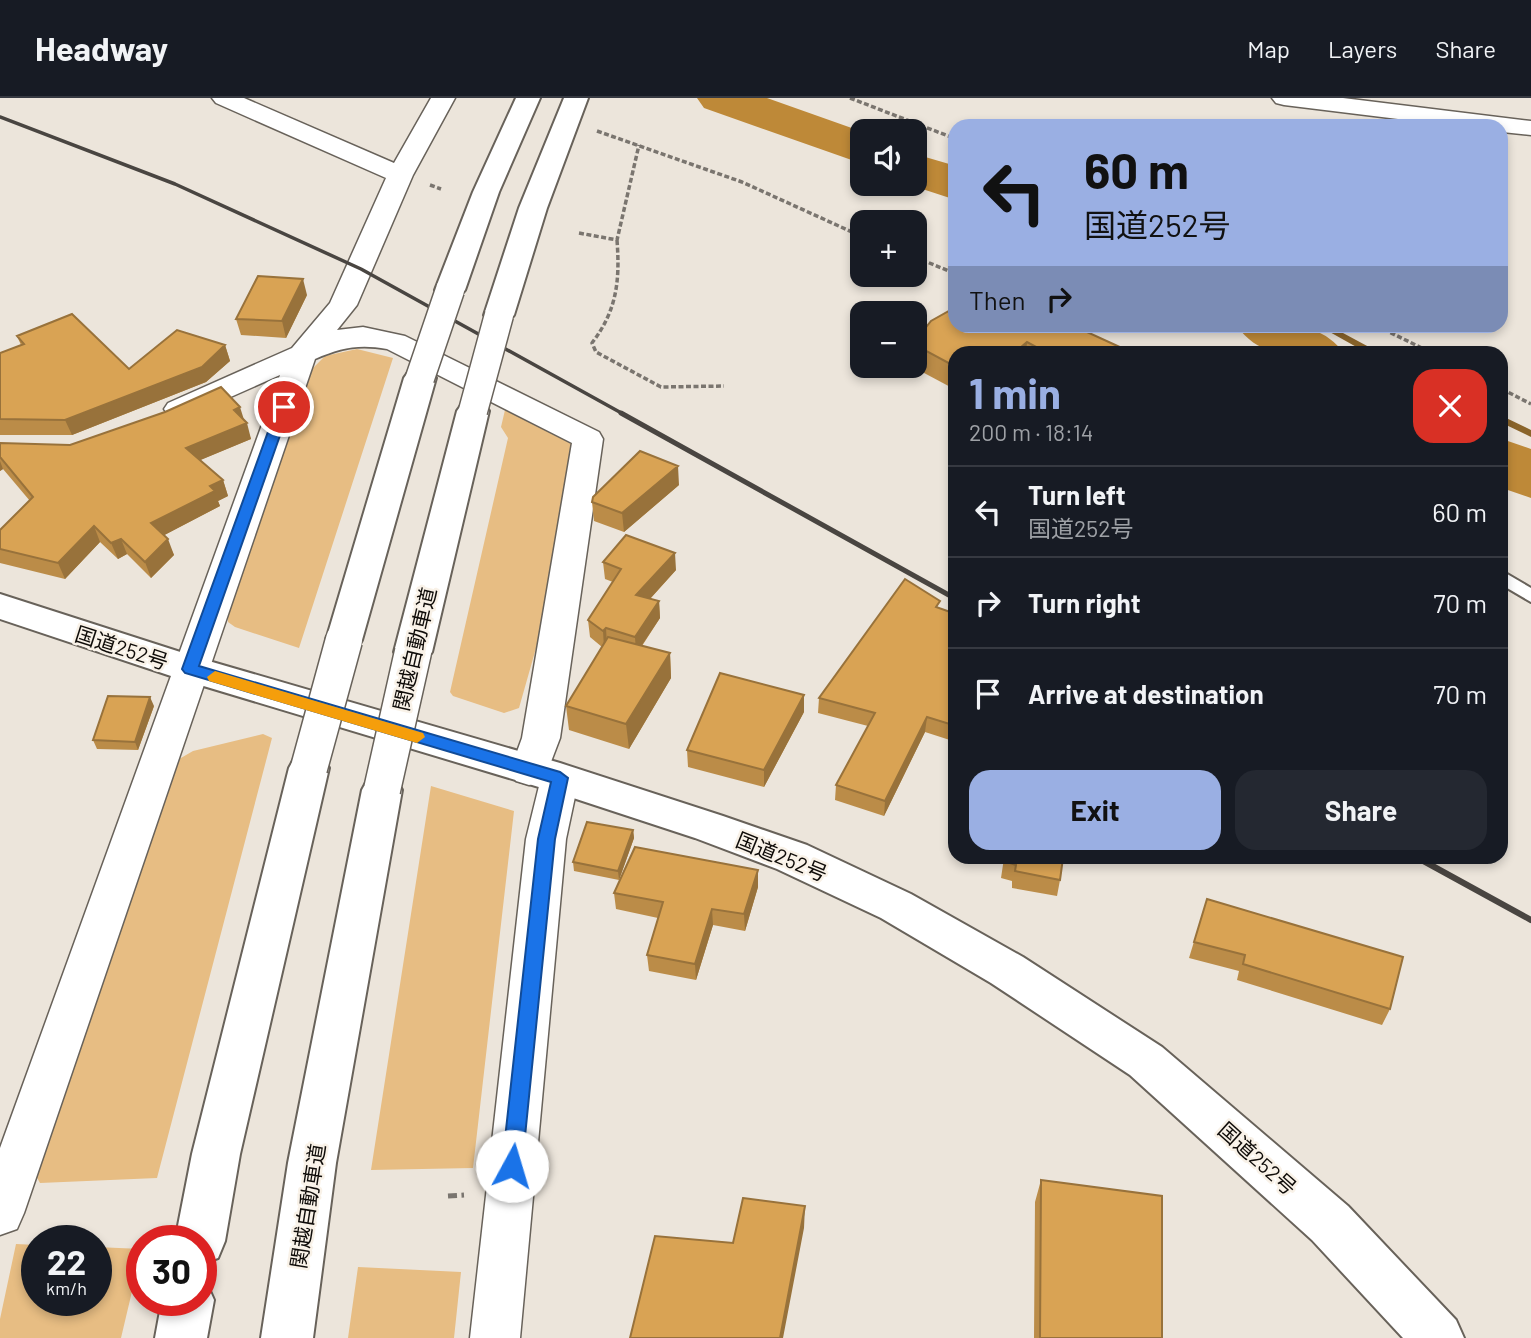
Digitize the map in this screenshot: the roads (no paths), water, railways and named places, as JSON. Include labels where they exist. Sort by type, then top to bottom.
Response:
[{"type":"highway","points":[[203,1225],[216,1154],[309,768],[383,497],[450,290],[486,192],[527,99]]},
{"type":"highway","name":"関越自動車道","points":[[287,1338],[312,1163],[382,790],[413,652],[499,315],[533,208],[579,114]]},
{"type":"highway","name":"国道252号","points":[[0,606],[190,669],[544,775],[792,857],[895,906],[1007,970],[1146,1061],[1329,1223],[1438,1338]]},
{"type":"highway","points":[[181,1338],[185,1316]]},
{"type":"street","points":[[224,98],[400,175]]},
{"type":"street","points":[[0,1213],[302,355],[343,305],[400,175],[443,98]]},
{"type":"street","points":[[1284,98],[1457,119]]},
{"type":"street","points":[[1508,125],[1531,128]]},
{"type":"street","points":[[158,418],[337,339],[363,336],[395,342],[588,439],[541,738],[546,839],[495,1338]]},
{"type":"lane","points":[[1508,582],[1531,596]]},
{"type":"waterway","points":[[721,98],[850,144]]},
{"type":"waterway","points":[[927,173],[948,181]]},
{"type":"waterway","points":[[1278,333],[1301,346]]},
{"type":"waterway","points":[[1337,333],[1362,346]]},
{"type":"waterway","points":[[1508,422],[1531,434]]},
{"type":"waterway","points":[[1508,463],[1531,478]]},
{"type":"railway","points":[[0,117],[175,184],[361,269],[625,415]]},
{"type":"railway","points":[[621,413],[948,595]]},
{"type":"railway","points":[[1429,864],[1531,920]]}]
